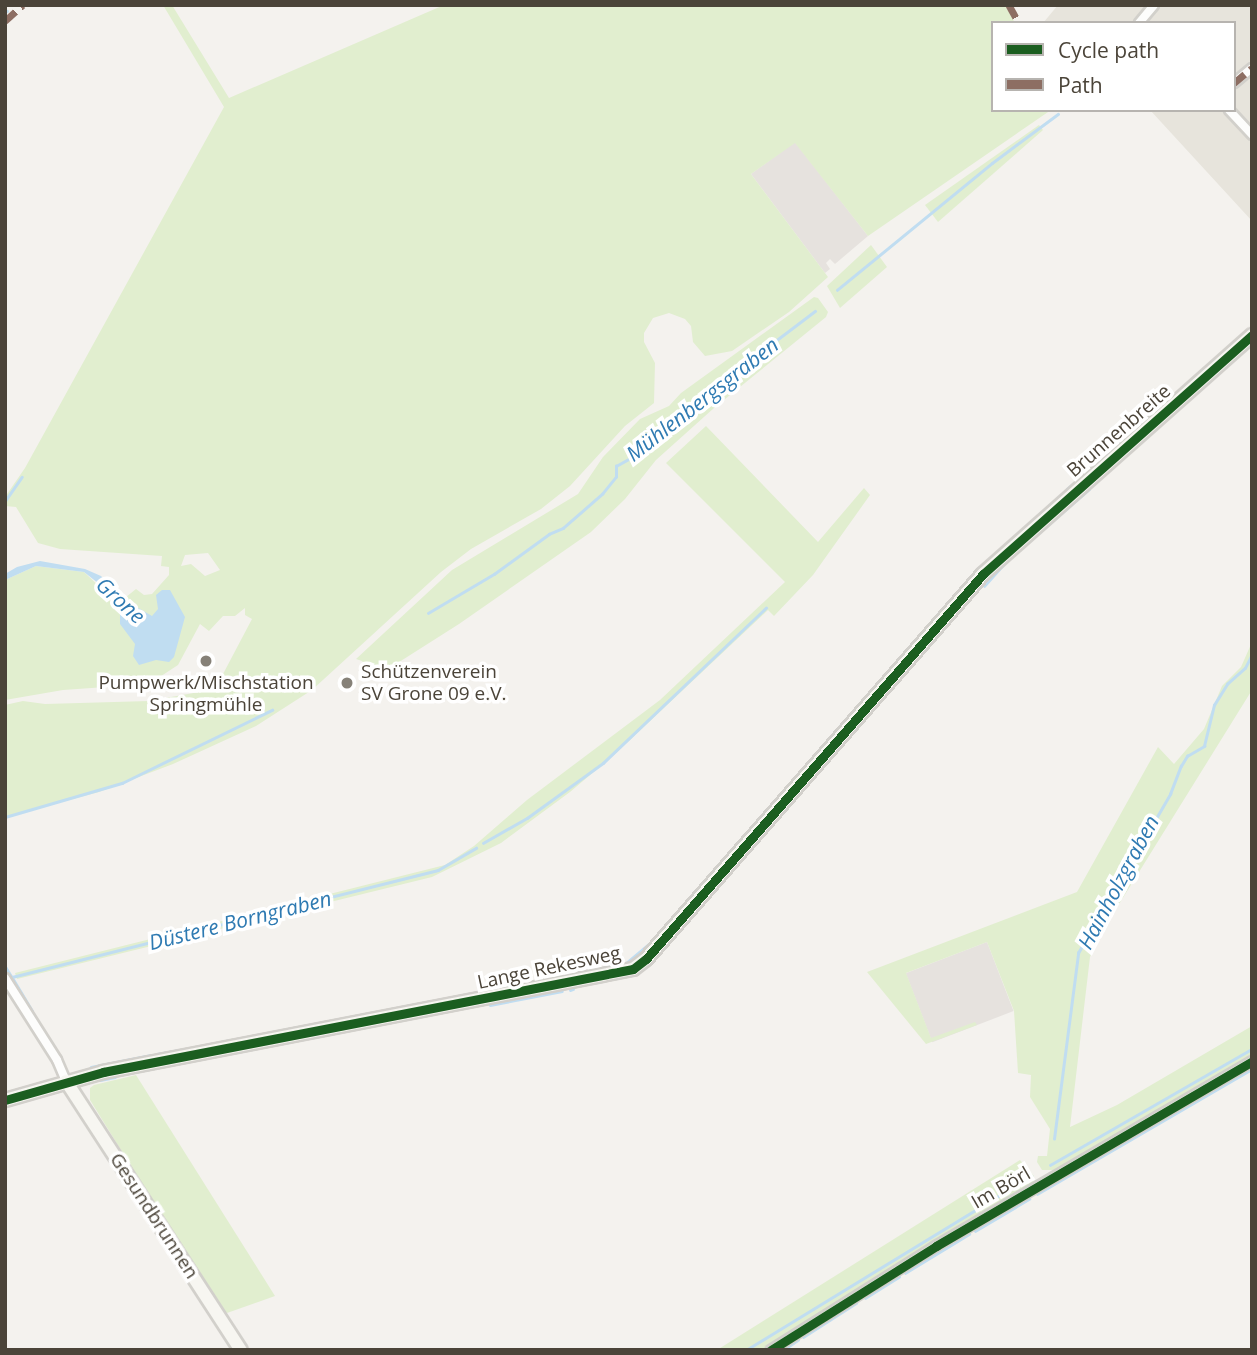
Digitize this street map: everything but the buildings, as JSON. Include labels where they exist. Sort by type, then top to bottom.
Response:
[{"type":"street","points":[[1143,21],[1154,5]]},
{"type":"street","points":[[1236,81],[1252,68]]},
{"type":"street","points":[[1231,112],[1252,135]]},
{"type":"street","name":"Brunnenbreite","points":[[1007,551],[1252,335]]},
{"type":"street","name":"Lange Rekesweg","points":[[5,1100],[66,1081],[633,969],[646,959],[983,574],[1007,551]]},
{"type":"street","points":[[5,978],[57,1060],[66,1081]]},
{"type":"street","name":"Im Börl","points":[[771,1350],[936,1246],[1252,1061]]},
{"type":"street","name":"Gesundbrunnen","points":[[66,1081],[241,1350]]},
{"type":"shaded area","points":[[1058,5],[1252,5],[1252,221],[1152,112],[1236,112],[1236,21],[1045,21]]},
{"type":"shaded area","points":[[795,142],[868,236],[835,264],[830,259],[826,263],[830,269],[825,273],[751,174]]},
{"type":"shaded area","points":[[987,942],[1014,1011],[932,1042],[906,973]]},
{"type":"green space","points":[[163,5],[172,5],[229,98],[444,5],[1005,5],[1014,21],[991,21],[991,112],[1048,112],[868,236],[795,143],[751,174],[828,277],[789,312],[732,351],[705,356],[693,342],[691,326],[685,319],[669,313],[653,318],[644,333],[644,342],[655,363],[654,403],[625,426],[570,486],[541,509],[471,549],[441,572],[312,690],[256,726],[173,764],[99,792],[5,817],[5,705],[23,701],[45,704],[149,701],[199,692],[211,687],[223,674],[252,619],[245,615],[245,608],[235,616],[223,616],[209,631],[200,624],[178,665],[149,684],[63,690],[5,700],[5,580],[36,566],[84,572],[120,606],[121,601],[136,589],[144,595],[152,594],[169,575],[169,567],[161,566],[162,556],[60,549],[38,543],[16,507],[5,506],[5,497],[25,468],[224,107]],"holes":[[[208,553],[220,570],[205,576],[191,564],[181,566],[185,555]]]},
{"type":"green space","points":[[1039,125],[1043,130],[938,222],[925,205]]},
{"type":"green space","points":[[871,245],[887,267],[840,308],[827,286]]},
{"type":"green space","points":[[814,297],[818,298],[828,312],[826,317],[714,408],[656,460],[625,499],[591,532],[459,624],[374,678],[362,661],[356,659],[452,570],[578,494],[603,457],[640,419],[669,406],[681,393]]},
{"type":"green space","points":[[706,426],[818,542],[864,488],[870,495],[813,575],[774,616],[768,610],[616,753],[570,792],[501,843],[432,877],[17,979],[15,973],[445,865],[474,846],[527,800],[660,700],[785,582],[666,463]]},
{"type":"green space","points":[[1252,642],[1252,690],[1098,938],[1090,957],[1070,1127],[1117,1105],[1252,1026],[1252,1058],[1058,1170],[1042,1170],[1037,1162],[1038,1156],[1047,1156],[1050,1129],[1030,1097],[1031,1075],[1018,1073],[1014,1011],[987,942],[906,973],[931,1038],[975,1022],[977,1025],[926,1044],[867,972],[1077,892],[1158,747],[1174,764],[1204,729],[1222,686],[1241,667]]},
{"type":"green space","points":[[136,1075],[275,1296],[227,1313],[218,1307],[90,1100],[90,1088],[94,1085]]},
{"type":"green space","points":[[1020,1160],[1034,1176],[1032,1186],[763,1350],[717,1350]]},
{"type":"water","name":"Grone","points":[[40,561],[85,569],[101,576],[123,599],[152,616],[158,609],[156,595],[162,590],[170,590],[185,617],[174,657],[169,662],[156,660],[139,665],[133,656],[135,644],[120,624],[120,607],[103,587],[84,572],[36,566],[5,580],[5,574],[17,567]]},
{"type":"waterway","name":"Mühlenbergsgraben","points":[[837,290],[992,163],[1058,114]]},
{"type":"waterway","name":"Mühlenbergsgraben","points":[[428,613],[494,574],[549,534],[563,528],[602,494],[616,477],[616,466],[639,453],[645,440],[671,427],[708,392],[815,311]]},
{"type":"waterway","points":[[1144,423],[1157,411]]},
{"type":"waterway","points":[[1067,489],[1138,428]]},
{"type":"waterway","points":[[5,501],[22,477]]},
{"type":"waterway","points":[[1018,551],[1089,489]]},
{"type":"waterway","points":[[937,615],[979,569],[1061,495]]},
{"type":"waterway","points":[[984,586],[1004,564]]},
{"type":"waterway","name":"Düstere Borngraben","points":[[483,843],[527,818],[603,763],[766,608]]},
{"type":"waterway","points":[[890,669],[933,621]]},
{"type":"waterway","name":"Hainholzgraben","points":[[1054,1139],[1078,953],[1170,794],[1187,756],[1204,746],[1214,705],[1227,684],[1245,668],[1252,654]]},
{"type":"waterway","points":[[839,727],[885,675]]},
{"type":"waterway","name":"Mühlenbergsgraben","points":[[5,817],[122,783],[272,710]]},
{"type":"waterway","points":[[731,851],[834,733]]},
{"type":"waterway","name":"Düstere Borngraben","points":[[5,966],[12,977],[438,870],[476,848]]},
{"type":"waterway","points":[[654,939],[724,860]]},
{"type":"waterway","points":[[625,964],[649,944]]},
{"type":"waterway","points":[[12,977],[32,1010]]},
{"type":"waterway","points":[[490,1005],[562,991]]},
{"type":"waterway","points":[[264,1034],[374,1013]]},
{"type":"waterway","points":[[210,1044],[258,1035]]},
{"type":"waterway","points":[[157,1054],[203,1046]]},
{"type":"waterway","points":[[1050,1165],[1252,1049]]},
{"type":"waterway","points":[[91,1067],[151,1055]]},
{"type":"waterway","points":[[1037,1194],[1252,1069]]},
{"type":"waterway","points":[[100,1080],[115,1077]]},
{"type":"waterway","points":[[746,1350],[1031,1176]]},
{"type":"waterway","points":[[975,1231],[1029,1199]]},
{"type":"waterway","points":[[905,1273],[969,1234]]},
{"type":"waterway","points":[[865,1298],[899,1277]]},
{"type":"waterway","points":[[803,1337],[856,1303]]},
{"type":"waterway","points":[[783,1350],[798,1340]]},
{"type":"marked path","points":[[5,21],[23,5]]},
{"type":"marked path","points":[[1009,5],[1018,21]]},
{"type":"marked path","points":[[1236,81],[1252,68]]},
{"type":"cycle path","points":[[5,1100],[103,1072],[633,969],[646,959],[983,574],[1252,335]]},
{"type":"cycle path","points":[[771,1350],[936,1246],[1252,1061]]},
{"type":"place","name":"Pumpwerk/Mischstation Springmühle","points":[[206,661]]},
{"type":"place","name":"Schützenverein SV Grone 09 e.V.","points":[[347,683]]}]
